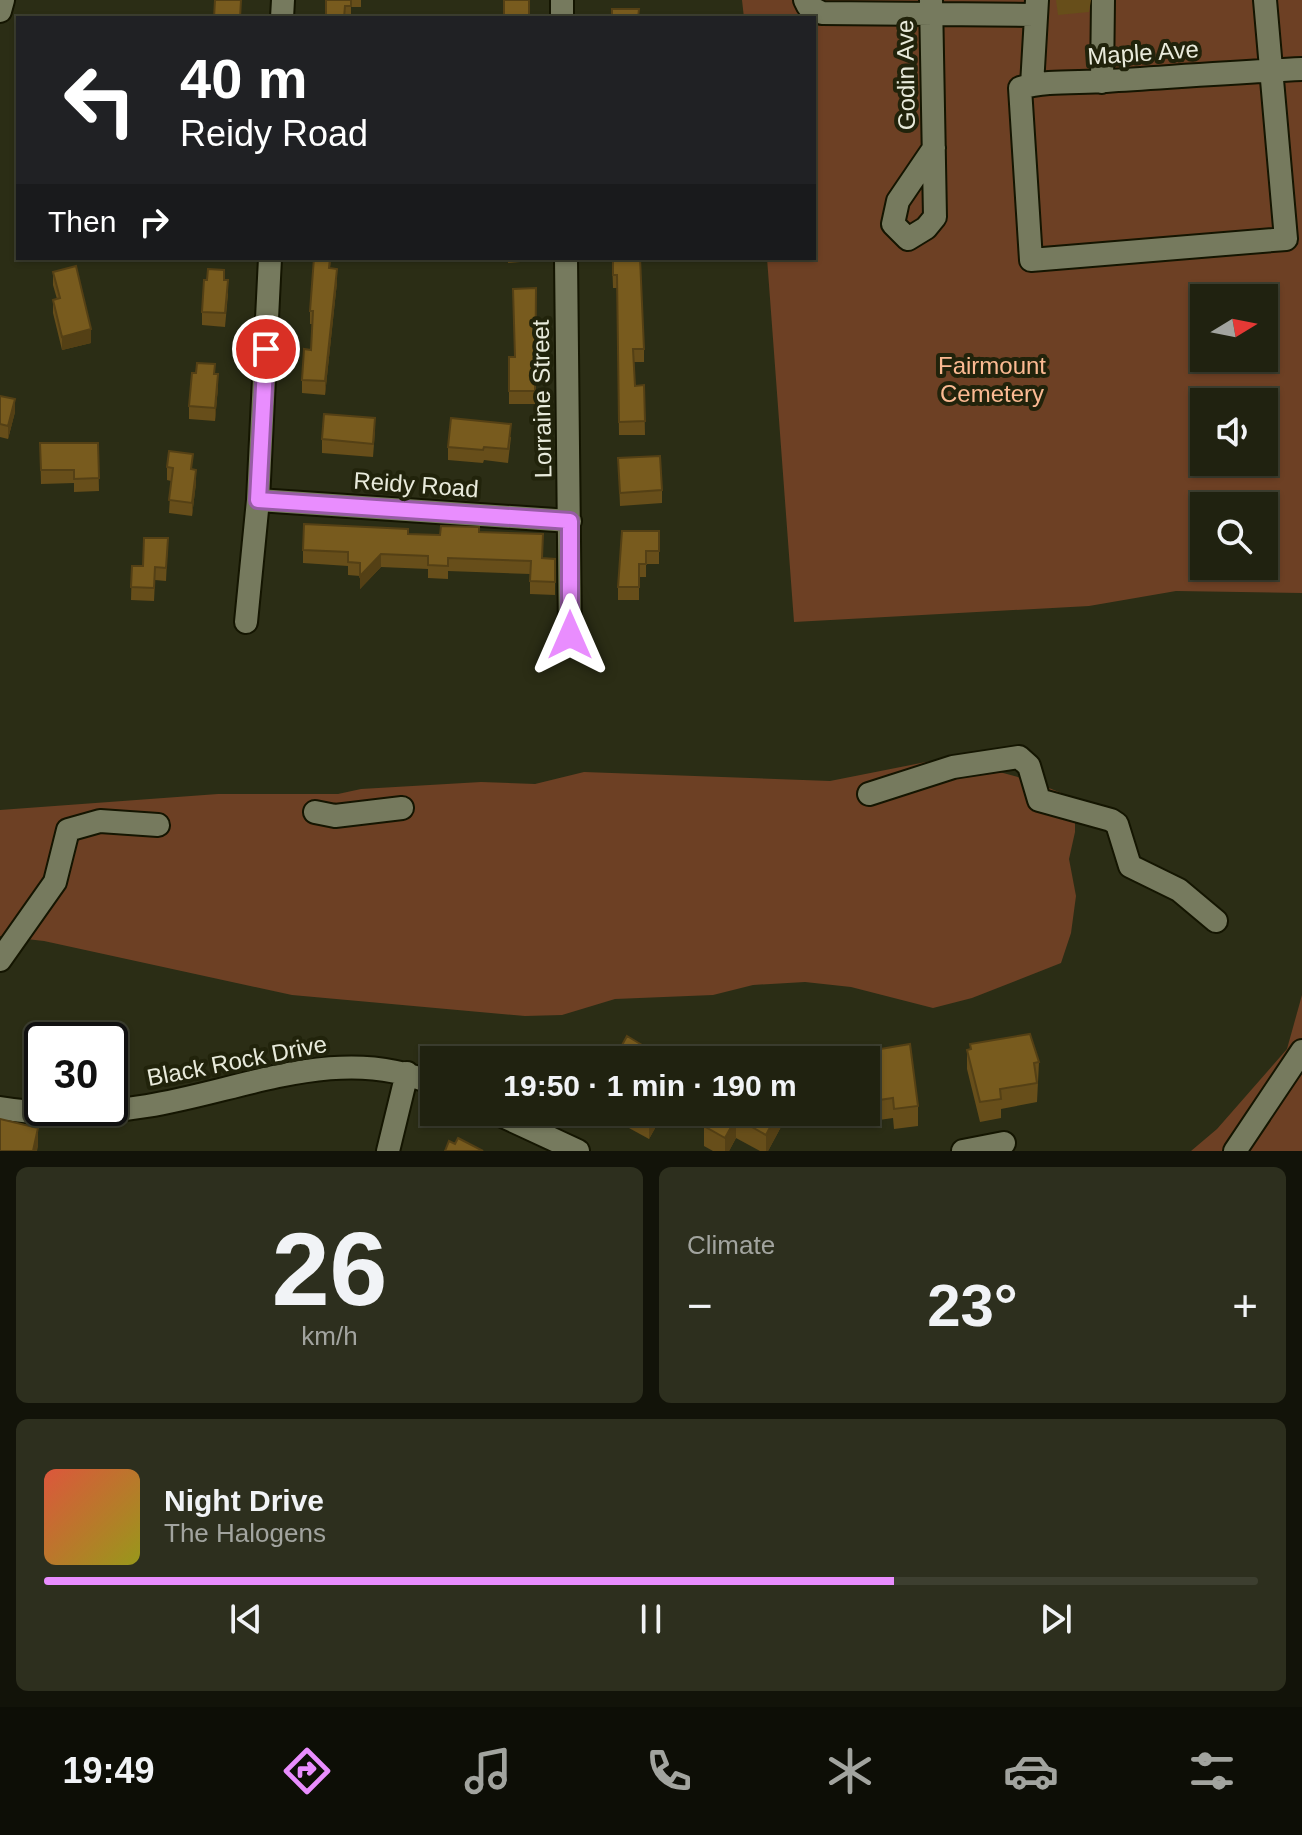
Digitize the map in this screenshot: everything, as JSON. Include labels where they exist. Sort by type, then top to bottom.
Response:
[{"type":"street","points":[[0,11],[3,0]]},
{"type":"street","points":[[805,0],[808,6],[822,13],[931,7],[1036,8],[1026,86],[1031,260],[1286,239],[1265,0]]},
{"type":"street","points":[[1102,82],[1103,0]]},
{"type":"street","name":"Godin Ave","points":[[931,7],[934,148]]},
{"type":"street","name":"Maple Ave","points":[[1026,86],[1302,69]]},
{"type":"street","points":[[246,622],[258,500],[270,260]]},
{"type":"street","name":"Lorraine Street","points":[[566,260],[570,635]]},
{"type":"street","name":"Reidy Road","points":[[258,500],[570,521]]},
{"type":"street","points":[[869,794],[953,767],[1019,757],[1029,766],[1039,800],[1117,824],[1130,866],[1179,890],[1216,921]]},
{"type":"street","points":[[315,812],[335,816],[402,808]]},
{"type":"street","points":[[0,960],[55,882],[64,836],[68,830],[100,821],[158,825]]},
{"type":"street","points":[[1235,1151],[1302,1051]]},
{"type":"street","name":"Black Rock Drive","points":[[0,1108],[66,1114],[147,1106],[345,1066],[407,1073],[420,1078]]},
{"type":"street","points":[[388,1151],[407,1073]]},
{"type":"street","points":[[524,1126],[578,1151]]},
{"type":"street","points":[[963,1151],[1004,1143]]},
{"type":"green space","name":"Fairmount Cemetery","points":[[742,0],[1302,0],[1302,593],[1176,591],[1089,606],[794,622],[767,260],[816,260],[816,16],[744,16]]},
{"type":"green space","points":[[931,761],[1004,773],[1075,799],[1075,832],[1069,859],[1076,896],[1071,933],[1061,963],[972,998],[933,1008],[851,987],[805,982],[753,985],[713,995],[615,999],[562,1015],[525,1016],[292,995],[44,941],[0,936],[0,810],[218,794],[338,794],[361,789],[481,782],[535,784],[584,772],[830,781]]},
{"type":"green space","points":[[1302,995],[1302,1151],[1191,1151],[1217,1129],[1287,1049]]},
{"type":"building","points":[[215,0],[241,0],[240,16],[214,16]]},
{"type":"building","points":[[326,0],[351,0],[351,6],[345,6],[344,16],[326,16]]},
{"type":"building","points":[[504,0],[529,0],[529,16],[504,16]]},
{"type":"building","points":[[612,9],[639,9],[638,16],[612,16]]},
{"type":"building","points":[[314,260],[330,260],[329,268],[337,269],[325,381],[302,380],[304,349],[311,350],[313,311],[310,311]]},
{"type":"building","points":[[613,260],[640,260],[644,349],[633,349],[635,386],[644,385],[645,421],[619,422],[617,275],[613,275]]},
{"type":"building","points":[[76,266],[91,329],[62,337],[53,300],[60,298],[53,272]]},
{"type":"building","points":[[208,269],[224,270],[224,280],[228,280],[225,313],[202,312],[204,280],[207,280]]},
{"type":"building","points":[[536,288],[535,391],[509,391],[509,357],[515,357],[513,289]]},
{"type":"building","points":[[197,363],[215,364],[214,374],[218,374],[215,408],[189,406],[192,373],[196,373]]},
{"type":"building","points":[[0,396],[15,399],[8,426],[0,424]]},
{"type":"building","points":[[324,414],[375,418],[373,444],[322,439]]},
{"type":"building","points":[[451,418],[511,424],[508,449],[448,447]]},
{"type":"building","points":[[40,443],[98,443],[99,478],[74,479],[74,470],[41,470]]},
{"type":"building","points":[[169,451],[193,454],[191,469],[196,470],[192,503],[169,500],[173,468],[167,467]]},
{"type":"building","points":[[660,456],[662,490],[620,493],[618,458]]},
{"type":"building","points":[[304,524],[408,529],[408,534],[440,535],[441,526],[479,527],[479,532],[543,534],[542,558],[555,559],[555,582],[530,581],[531,561],[448,558],[448,566],[428,565],[428,556],[381,554],[360,576],[360,563],[348,562],[348,552],[303,550]]},
{"type":"building","points":[[622,531],[659,531],[659,551],[646,551],[646,564],[639,564],[639,587],[618,587]]},
{"type":"building","points":[[144,538],[168,538],[166,568],[155,567],[154,588],[131,587],[132,566],[143,566]]},
{"type":"building","points":[[1030,1034],[1039,1062],[1034,1063],[1037,1083],[1000,1089],[1001,1099],[980,1102],[967,1050],[971,1049],[970,1044]]},
{"type":"building","points":[[627,1036],[644,1046],[622,1046]]},
{"type":"building","points":[[910,1044],[918,1106],[894,1109],[893,1098],[880,1100],[880,1049]]},
{"type":"building","points":[[0,1119],[38,1128],[33,1151],[0,1151]]},
{"type":"building","points":[[704,1126],[732,1126],[725,1138]]},
{"type":"building","points":[[750,1126],[771,1126],[766,1135]]},
{"type":"building","points":[[458,1138],[483,1151],[445,1151],[449,1141],[455,1144]]},
{"type":"route","points":[[266,349],[258,500],[570,521],[570,635]]}]
